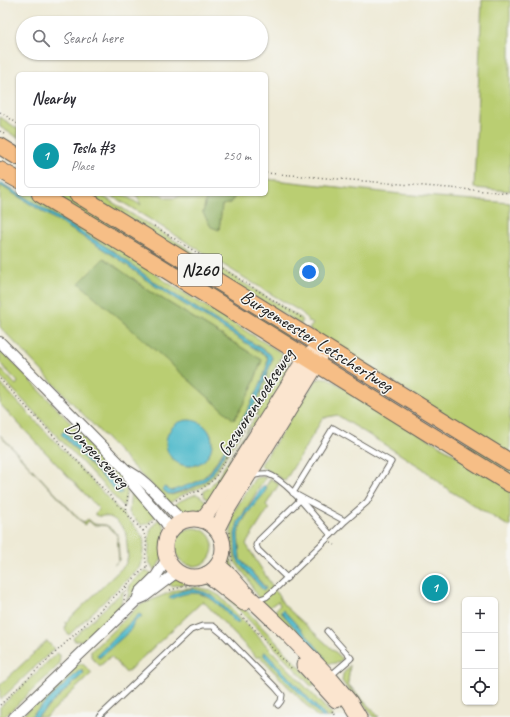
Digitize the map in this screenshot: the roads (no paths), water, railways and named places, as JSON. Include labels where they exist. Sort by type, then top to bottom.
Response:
[{"type":"main road","points":[[0,146],[16,156]]},
{"type":"main road","points":[[0,170],[16,179]]},
{"type":"main road","name":"Burgemeester Letschertweg","points":[[43,196],[510,484]]},
{"type":"main road","name":"Burgemeester Letschertweg","points":[[80,196],[301,326],[322,347],[510,462]]},
{"type":"street","name":"Dongenseweg","points":[[0,342],[126,470],[137,475],[183,521]]},
{"type":"street","name":"Gesworenhoekseweg","points":[[202,520],[311,360],[322,347]]},
{"type":"street","name":"Gesworenhoekseweg","points":[[216,529],[246,480],[311,360]]},
{"type":"street","name":"Dongenseweg","points":[[126,470],[130,481],[166,523],[170,531]]},
{"type":"street","points":[[207,578],[222,558],[223,543],[221,536],[212,525],[202,520],[192,519],[178,523],[170,531],[165,542],[167,559],[173,568],[177,572],[188,577],[201,576],[207,578],[248,607],[325,680]]},
{"type":"street","points":[[137,600],[140,592],[156,576],[167,559]]},
{"type":"street","points":[[14,717],[137,600],[144,597],[177,572]]},
{"type":"street","points":[[207,578],[230,576],[254,600],[325,680],[343,707],[357,716]]},
{"type":"lane","points":[[254,600],[266,597],[345,521],[367,502],[391,462],[333,428],[293,493]]},
{"type":"lane","points":[[246,480],[262,474],[268,474],[281,482],[300,500],[331,535]]},
{"type":"lane","points":[[293,493],[345,521]]},
{"type":"lane","points":[[287,578],[258,550],[256,545],[258,540],[300,500]]},
{"type":"lane","points":[[99,717],[191,630],[202,626],[213,626],[224,635],[276,688],[282,695],[281,701],[278,705]]},
{"type":"lane","points":[[325,680],[351,658],[327,631]]},
{"type":"water","points":[[0,182],[16,192],[16,195],[0,185]]},
{"type":"water","points":[[18,196],[23,196],[116,253],[154,282],[270,354],[272,358],[258,398],[211,476],[199,485],[172,494],[168,494],[162,489],[164,487],[171,491],[197,482],[209,474],[255,396],[263,379],[267,365],[267,356],[152,284],[119,259]]},
{"type":"water","points":[[189,420],[202,424],[208,430],[212,443],[208,456],[202,462],[189,466],[176,462],[170,456],[166,443],[170,430],[176,424]]},
{"type":"water","points":[[64,431],[122,492],[121,494],[119,494],[61,434]]},
{"type":"water","points":[[264,485],[267,488],[246,515],[238,534],[240,559],[266,589],[263,590],[239,563],[236,554],[235,534],[238,522]]},
{"type":"water","points":[[192,589],[213,596],[239,621],[238,623],[236,623],[215,602],[201,594],[192,593],[171,599],[169,598],[177,593]]},
{"type":"water","points":[[283,610],[311,640],[326,659],[322,659],[281,612]]},
{"type":"water","points":[[139,614],[142,616],[134,622],[130,631],[99,658],[97,655]]},
{"type":"water","points":[[264,651],[326,717],[322,717],[264,656]]},
{"type":"water","points":[[80,670],[84,673],[37,717],[30,717]]},
{"type":"place","name":"Tesla #3","points":[[435,588]]}]
